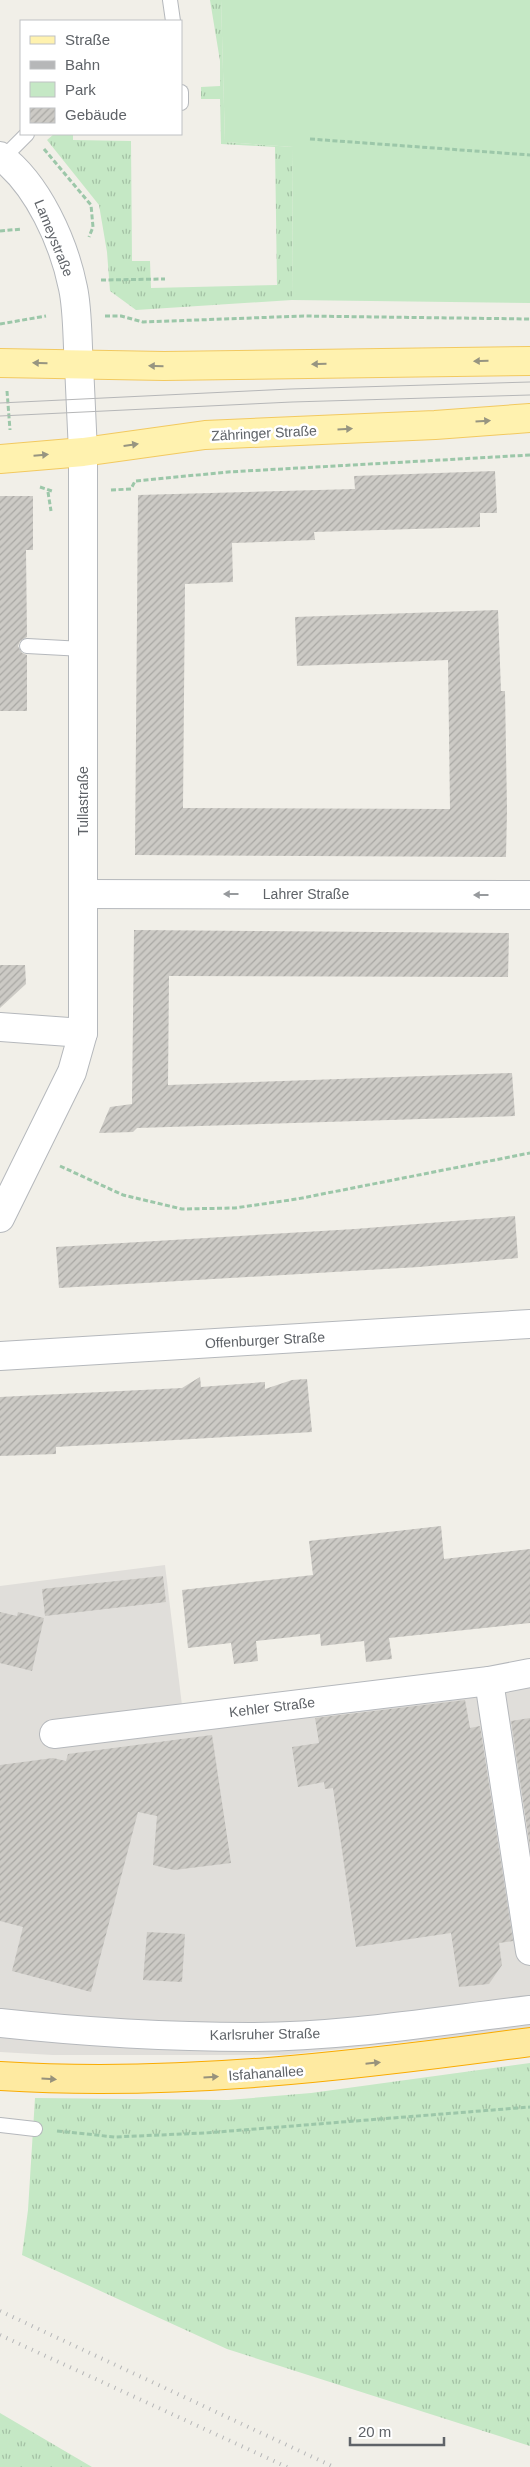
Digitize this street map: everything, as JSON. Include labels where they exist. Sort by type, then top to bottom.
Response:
[{"type":"highway","name":"Isfahanallee","points":[[0,2076],[73,2081],[226,2076],[379,2062],[530,2042]]},
{"type":"main road","points":[[3,363],[164,366],[530,361]]},
{"type":"main road","name":"Zähringer Straße","points":[[6,459],[83,452],[205,435],[436,425],[530,418]]},
{"type":"street","name":"Lameystraße","points":[[1,157],[34,190],[52,226],[71,280],[79,365]]},
{"type":"street","name":"Tullastraße","points":[[0,1218],[72,1072],[83,1033],[83,452],[79,365]]},
{"type":"street","points":[[530,418],[530,430]]},
{"type":"street","name":"Lahrer Straße","points":[[83,894],[530,895]]},
{"type":"street","points":[[0,1027],[55,1029],[83,1033]]},
{"type":"street","name":"Offenburger Straße","points":[[0,1356],[530,1324]]},
{"type":"street","name":"Kehler Straße","points":[[54,1734],[489,1681],[530,1673]]},
{"type":"street","points":[[489,1681],[530,1951]]},
{"type":"street","name":"Karlsruher Straße","points":[[0,2023],[73,2031],[251,2037],[364,2030],[530,2010]]},
{"type":"lane","points":[[170,0],[173,20]]},
{"type":"lane","points":[[1,157],[26,135]]},
{"type":"lane","points":[[27,646],[83,649]]},
{"type":"lane","points":[[0,2125],[34,2129]]},
{"type":"path","points":[[310,139],[530,155]]},
{"type":"path","points":[[71,280],[165,278]]},
{"type":"path","points":[[6,459],[2,324],[45,316],[75,315],[121,316],[143,322],[304,316],[530,319]]},
{"type":"path","points":[[36,484],[48,492],[131,489],[136,482],[228,472],[530,455]]},
{"type":"path","points":[[32,1153],[123,1196],[182,1209],[234,1208],[297,1198],[530,1153]]},
{"type":"path","points":[[34,2129],[115,2137],[206,2133],[530,2106]]},
{"type":"shaded area","points":[[165,1565],[184,1722],[530,1683],[530,2029],[284,2055],[53,2055],[0,2052],[0,1586]]},
{"type":"green space","points":[[210,0],[221,0],[225,142],[293,147],[292,300],[136,310],[110,291],[107,252],[99,205],[47,140],[53,135],[73,135],[73,140],[131,141],[132,261],[150,261],[151,288],[277,285],[275,147],[221,144],[220,99],[201,99],[201,87],[220,86],[220,61]]},
{"type":"green space","points":[[221,0],[530,0],[530,303],[292,300],[293,147],[225,142]]},
{"type":"green space","points":[[530,2063],[530,2446],[227,2349],[22,2255],[28,2210],[35,2098],[228,2100],[311,2093]]},
{"type":"green space","points":[[0,2413],[92,2467],[0,2467]]},
{"type":"building","points":[[495,471],[497,513],[480,513],[480,527],[314,532],[315,540],[232,543],[233,582],[185,584],[183,808],[450,809],[448,660],[297,666],[295,617],[498,610],[501,691],[505,691],[506,857],[135,855],[138,495],[355,489],[354,476]]},
{"type":"building","points":[[0,496],[33,496],[33,550],[26,550],[27,637],[20,641],[18,646],[22,653],[27,655],[27,711],[0,711]]},
{"type":"building","points":[[134,930],[509,933],[508,977],[169,976],[168,1085],[512,1073],[515,1116],[137,1128],[133,1132],[99,1133],[110,1107],[132,1104]]},
{"type":"building","points":[[0,965],[25,965],[26,984],[0,1008]]},
{"type":"building","points":[[515,1216],[518,1258],[419,1267],[59,1288],[56,1247],[355,1229]]},
{"type":"building","points":[[200,1377],[201,1387],[265,1382],[265,1389],[292,1380],[307,1379],[312,1432],[56,1447],[56,1454],[0,1456],[0,1397],[182,1388]]},
{"type":"building","points":[[441,1526],[444,1559],[530,1549],[530,1623],[389,1638],[392,1659],[366,1662],[364,1641],[321,1646],[320,1634],[256,1641],[258,1661],[234,1664],[231,1643],[188,1648],[182,1590],[313,1575],[309,1541]]},
{"type":"building","points":[[163,1576],[166,1602],[45,1616],[42,1589]]},
{"type":"building","points":[[0,1612],[17,1616],[18,1612],[44,1618],[32,1671],[0,1663]]},
{"type":"building","points":[[465,1700],[470,1728],[480,1726],[513,1941],[499,1943],[502,1965],[489,1984],[459,1987],[451,1933],[356,1947],[333,1788],[325,1789],[324,1782],[298,1787],[292,1747],[319,1743],[315,1718]]},
{"type":"building","points":[[530,1718],[530,1847],[511,1721]]},
{"type":"building","points":[[212,1735],[231,1863],[174,1870],[153,1865],[157,1816],[138,1812],[91,1992],[12,1971],[23,1927],[0,1921],[0,1765],[53,1758],[66,1761],[68,1754]]},
{"type":"building","points":[[147,1932],[185,1934],[182,1982],[143,1980]]},
{"type":"tram line","points":[[0,403],[290,389],[530,382]]},
{"type":"tram line","points":[[0,416],[292,402],[530,395]]},
{"type":"railway","points":[[0,2311],[334,2467]]},
{"type":"railway","points":[[0,2335],[287,2467]]}]
